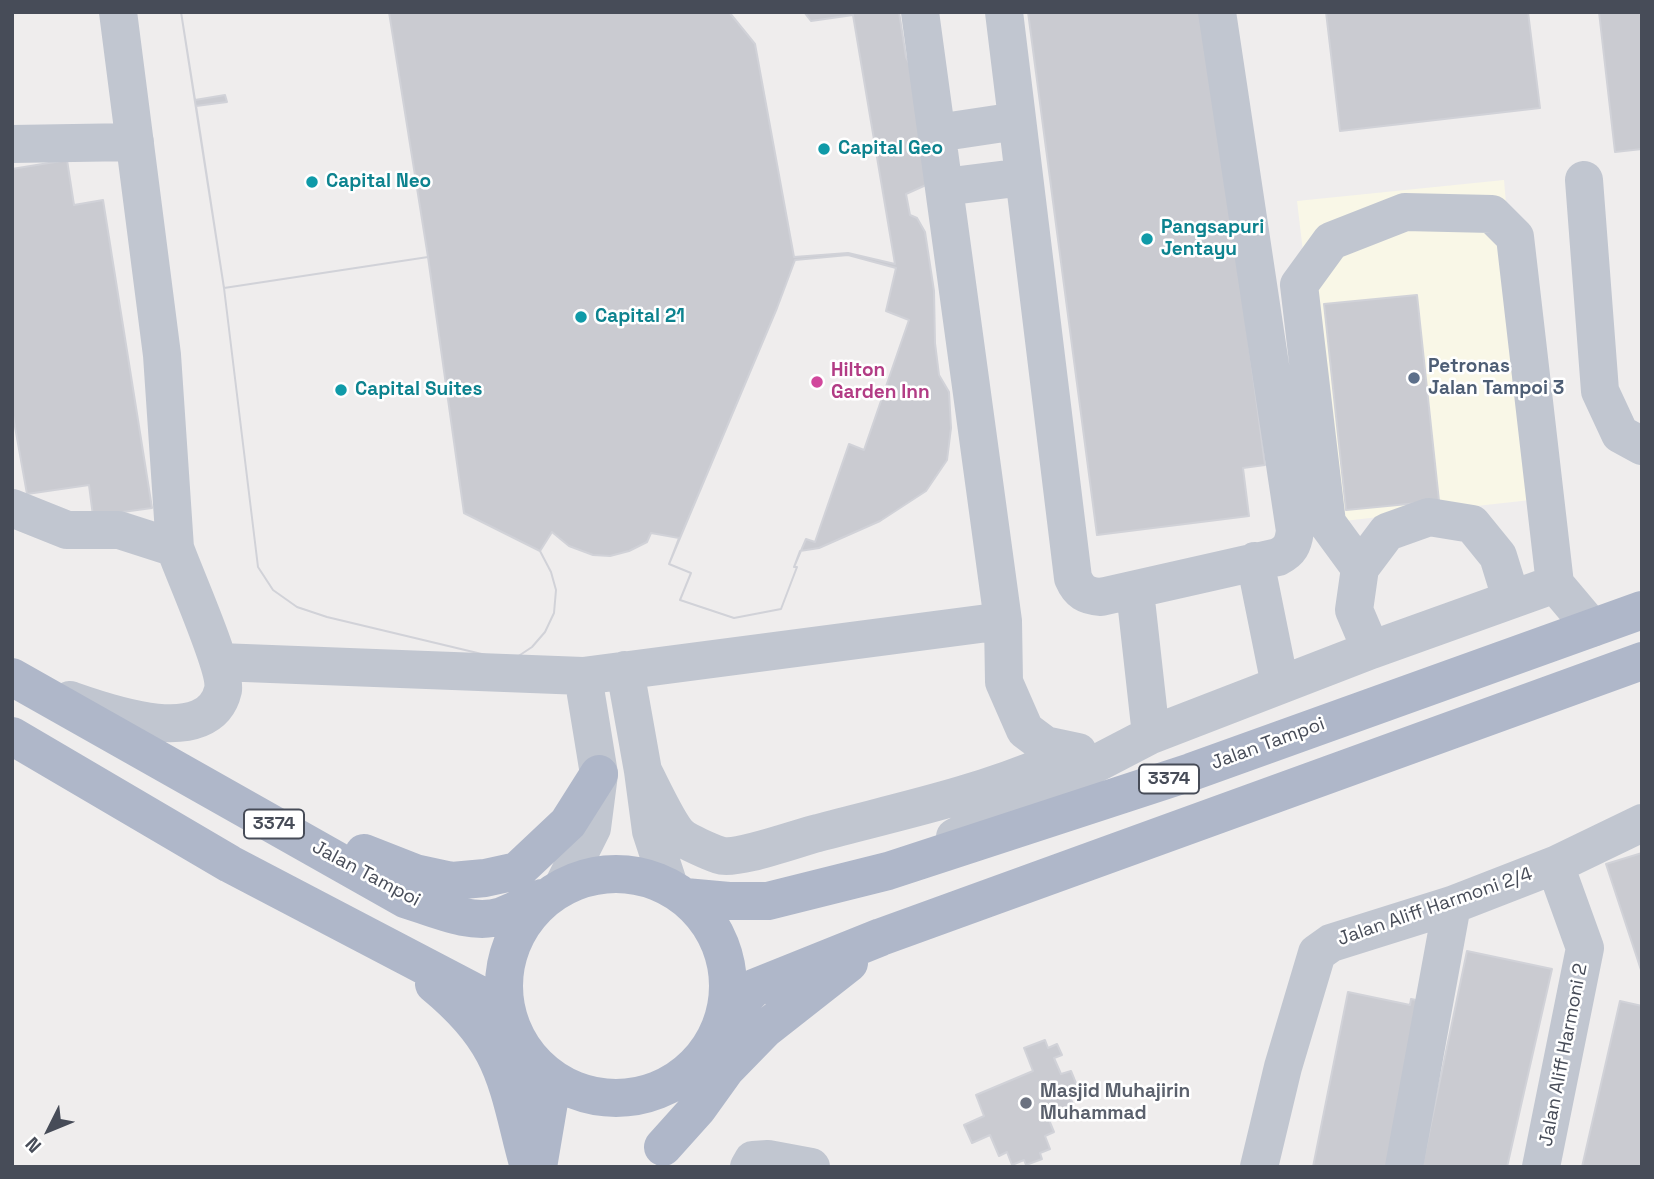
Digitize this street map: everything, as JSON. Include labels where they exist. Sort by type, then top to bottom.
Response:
[{"type":"main road","name":"Jalan Tampoi","points":[[677,892],[729,901],[768,901],[888,871],[1191,772],[1642,610]]},
{"type":"main road","name":"3374","points":[[724,1018],[754,988],[881,937],[1642,661]]},
{"type":"main road","name":"Jalan Tampoi","points":[[25,683],[405,898],[452,915],[499,917],[555,891]]},
{"type":"main road","points":[[12,736],[230,864],[505,1008]]},
{"type":"main road","points":[[262,818],[415,873],[452,881],[485,878],[517,871],[544,848],[568,823],[599,774]]},
{"type":"main road","name":"3374","points":[[616,873],[644,877],[677,892],[710,924],[725,958],[729,994],[724,1018],[715,1041],[701,1061],[673,1084],[639,1097],[603,1098],[568,1088],[538,1067],[517,1040],[505,1008],[503,976],[511,945],[525,918],[555,891],[589,876],[616,873]]},
{"type":"main road","points":[[344,923],[417,970],[473,1022],[494,1053],[529,1167]]},
{"type":"main road","points":[[659,1157],[726,1069],[765,1029],[881,937]]},
{"type":"main road","points":[[659,1157],[701,1061]]},
{"type":"main road","points":[[538,1067],[550,1096],[538,1167]]},
{"type":"street","points":[[25,683],[96,709],[150,723],[187,722],[205,716],[215,706],[223,689],[219,662],[175,548],[162,355],[118,12]]},
{"type":"street","points":[[920,12],[1003,621],[1004,682],[1025,730],[1045,745],[1078,751]]},
{"type":"street","points":[[1004,12],[1073,578],[1078,590],[1089,596],[1135,591],[1278,557],[1287,552],[1294,543],[1295,531],[1217,12]]},
{"type":"street","points":[[937,133],[1017,121]]},
{"type":"street","points":[[12,144],[135,142]]},
{"type":"street","points":[[944,187],[1024,177]]},
{"type":"street","points":[[1584,180],[1600,391],[1620,434],[1642,446]]},
{"type":"street","points":[[1360,568],[1327,523],[1299,285],[1331,242],[1405,212],[1492,214],[1515,237],[1555,584],[1592,628]]},
{"type":"street","points":[[12,508],[67,530],[119,530],[175,548]]},
{"type":"street","points":[[1371,650],[1354,610],[1360,568],[1387,532],[1429,517],[1472,524],[1498,556],[1511,598]]},
{"type":"street","points":[[1255,561],[1280,685]]},
{"type":"street","points":[[888,871],[1151,735],[1371,650],[1555,584]]},
{"type":"street","points":[[1135,591],[1151,735]]},
{"type":"street","points":[[219,662],[583,676],[1003,621]]},
{"type":"street","points":[[625,670],[651,831],[677,892]]},
{"type":"street","points":[[555,891],[592,828],[599,774],[583,676]]},
{"type":"street","points":[[643,771],[680,836],[722,856],[743,854],[925,807],[1010,781],[1103,743],[1151,735]]},
{"type":"street","name":"Jalan Aliff Harmoni 2/4","points":[[1259,1167],[1283,1067],[1317,953],[1331,943],[1452,905],[1555,864],[1642,823]]},
{"type":"street","name":"Jalan Aliff Harmoni 2","points":[[1541,1167],[1585,948],[1555,864]]},
{"type":"street","points":[[1404,1167],[1452,905]]},
{"type":"street","points":[[748,1167],[753,1160],[768,1159],[811,1167]]},
{"type":"shaded area","points":[[1504,180],[1513,285],[1539,499],[1335,522],[1297,201]]},
{"type":"building","name":"Capital Neo","points":[[181,12],[389,12],[428,257],[224,288],[196,106],[227,102],[225,95],[195,100]]},
{"type":"building","name":"Capital 21","points":[[181,12],[899,12],[906,57],[916,79],[926,185],[906,194],[910,215],[917,218],[925,232],[934,291],[939,375],[949,392],[951,428],[947,460],[926,491],[880,521],[819,548],[800,551],[794,567],[797,567],[781,609],[734,618],[680,600],[691,573],[669,564],[679,538],[651,533],[647,542],[610,556],[593,555],[569,546],[552,532],[540,551],[551,572],[556,590],[554,613],[545,632],[532,647],[511,661],[327,617],[297,607],[273,590],[258,567],[224,288]]},
{"type":"building","name":"Capital Geo","points":[[729,12],[804,12],[811,21],[853,15],[895,264],[848,253],[794,257],[755,44]]},
{"type":"building","name":"Pangsapuri Jentayu","points":[[1028,12],[1205,12],[1265,465],[1243,468],[1249,516],[1097,535]]},
{"type":"building","points":[[1326,12],[1528,12],[1540,108],[1340,131]]},
{"type":"building","points":[[1599,12],[1642,12],[1642,149],[1615,152]]},
{"type":"building","points":[[67,160],[74,205],[103,200],[152,508],[93,516],[89,485],[27,494],[12,410],[12,169]]},
{"type":"building","name":"Hilton Garden Inn","points":[[848,255],[896,268],[886,311],[909,320],[864,450],[849,444],[815,542],[806,539],[781,609],[734,618],[680,600],[691,573],[669,564],[795,260]]},
{"type":"building","name":"Capital Suites","points":[[428,257],[464,513],[540,551],[551,572],[556,590],[554,613],[545,632],[532,647],[511,661],[327,617],[297,607],[273,590],[258,567],[224,288]]},
{"type":"building","points":[[1417,295],[1439,501],[1346,510],[1324,304]]},
{"type":"building","points":[[1642,853],[1642,973],[1606,864]]},
{"type":"building","points":[[1467,951],[1552,969],[1507,1167],[1422,1167]]},
{"type":"building","points":[[1348,992],[1410,1005],[1411,999],[1427,1002],[1395,1167],[1313,1167]]},
{"type":"building","points":[[1620,1001],[1642,1006],[1642,1167],[1582,1167]]},
{"type":"building","name":"Masjid Muhajirin Muhammad","points":[[1045,1040],[1048,1048],[1057,1044],[1062,1055],[1054,1058],[1061,1074],[1071,1071],[1080,1093],[1070,1097],[1075,1109],[1049,1120],[1054,1132],[1045,1136],[1050,1149],[1040,1153],[1042,1159],[1026,1165],[1024,1160],[1012,1165],[1007,1152],[999,1156],[990,1135],[972,1143],[964,1125],[984,1116],[976,1095],[1033,1071],[1024,1048]]},
{"type":"place","name":"Capital Geo","points":[[824,149]]},
{"type":"place","name":"Capital Neo","points":[[312,182]]},
{"type":"place","name":"Pangsapuri Jentayu","points":[[1147,239]]},
{"type":"place","name":"Capital 21","points":[[581,317]]},
{"type":"place","name":"Petronas Jalan Tampoi 3","points":[[1414,378]]},
{"type":"place","name":"Hilton Garden Inn","points":[[817,382]]},
{"type":"place","name":"Capital Suites","points":[[341,390]]},
{"type":"place","name":"Masjid Muhajirin Muhammad","points":[[1026,1103]]}]
